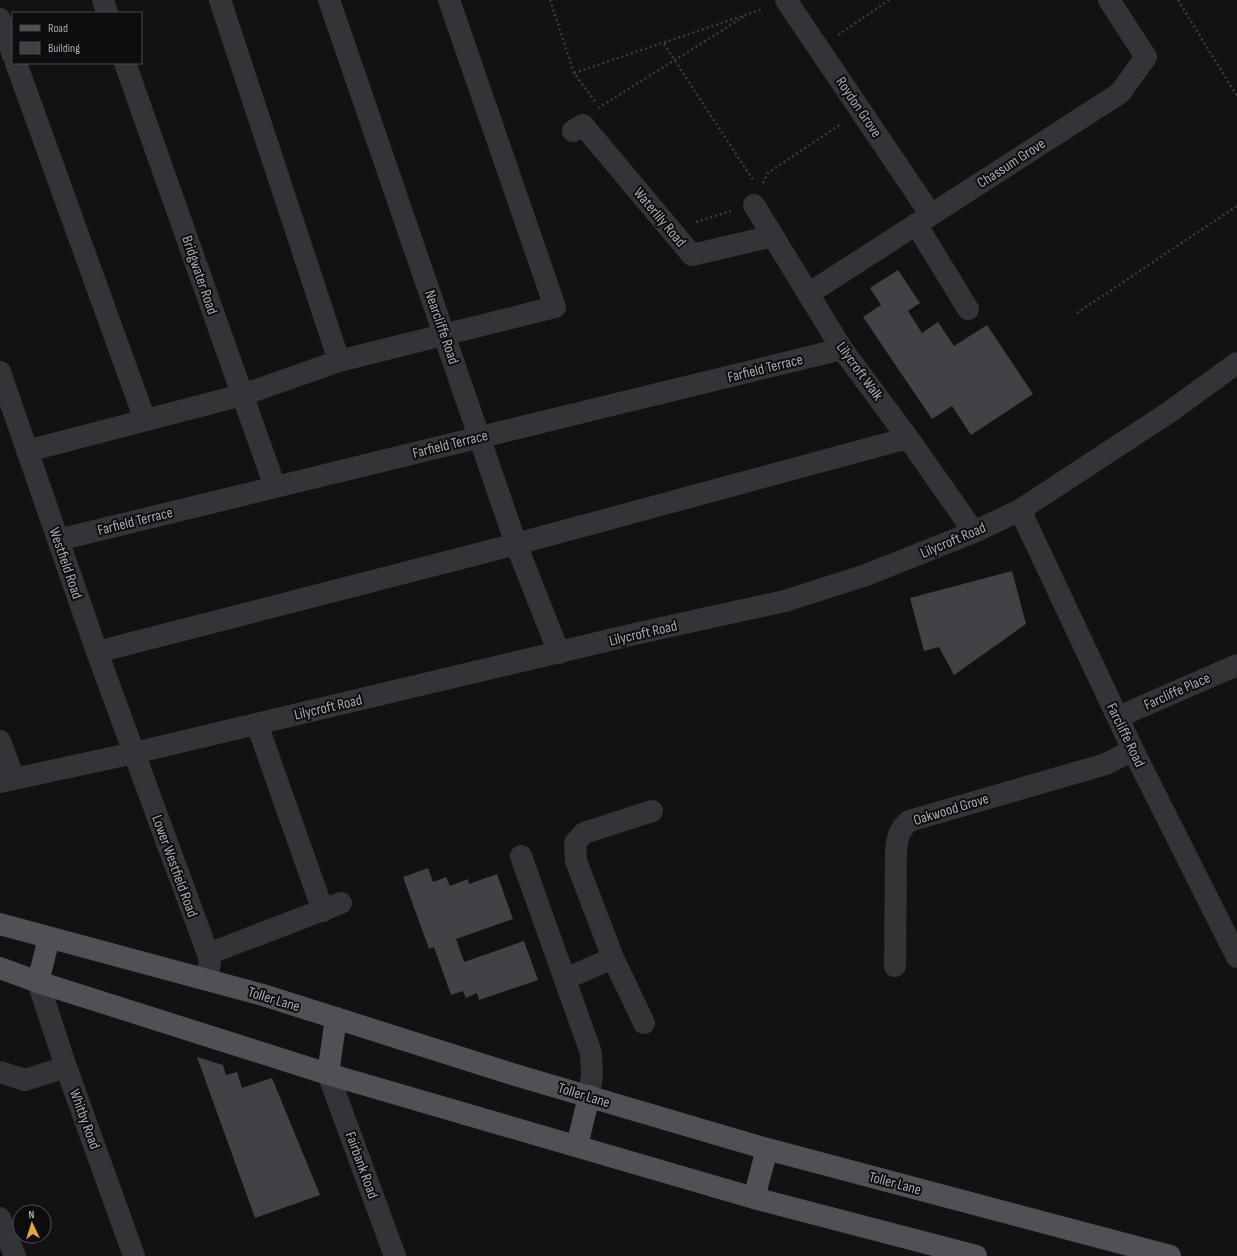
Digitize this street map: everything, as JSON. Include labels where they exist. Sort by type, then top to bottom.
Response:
[{"type":"main road","name":"Toller Lane","points":[[0,924],[207,979],[767,1149],[1170,1256]]},
{"type":"main road","points":[[38,982],[49,938]]},
{"type":"main road","points":[[0,968],[38,982],[328,1074],[754,1198],[976,1256]]},
{"type":"main road","points":[[328,1074],[336,1018]]},
{"type":"main road","points":[[577,1146],[589,1096]]},
{"type":"main road","points":[[754,1198],[767,1149]]},
{"type":"street","points":[[103,0],[108,12]]},
{"type":"street","points":[[220,0],[339,361]]},
{"type":"street","name":"Nearcliffe Road","points":[[329,0],[516,544],[559,653]]},
{"type":"street","points":[[27,451],[242,395],[339,361],[555,307],[449,0]]},
{"type":"street","name":"Roydon Grove","points":[[786,0],[861,111],[924,219],[968,309]]},
{"type":"street","name":"Chassum Grove","points":[[808,294],[1120,93],[1146,57],[1109,0]]},
{"type":"street","points":[[0,18],[12,52]]},
{"type":"street","points":[[16,64],[145,420]]},
{"type":"street","name":"Bridgwater Road","points":[[125,64],[275,487]]},
{"type":"street","name":"Waterlily Road","points":[[578,128],[692,255],[773,236]]},
{"type":"street","name":"Lilycroft Walk","points":[[756,198],[773,236],[842,349],[908,438],[974,532]]},
{"type":"street","name":"Farfield Terrace","points":[[58,540],[842,349]]},
{"type":"street","name":"Lilycroft Road","points":[[7,781],[134,754],[785,601],[866,575],[974,532],[1020,510],[1171,411],[1237,363]]},
{"type":"street","name":"Westfield Road","points":[[0,372],[134,754]]},
{"type":"street","points":[[97,652],[516,544],[908,438]]},
{"type":"street","name":"Farcliffe Road","points":[[1020,510],[1133,750],[1234,944]]},
{"type":"street","name":"Farcliffe Place","points":[[1118,717],[1237,665]]},
{"type":"street","points":[[208,954],[332,907],[257,724]]},
{"type":"street","points":[[0,741],[7,781]]},
{"type":"street","name":"Oakwood Grove","points":[[895,966],[896,852],[897,837],[901,828],[909,822],[922,816],[1106,764],[1133,750]]},
{"type":"street","name":"Lower Westfield Road","points":[[134,754],[208,954],[210,963],[207,979]]},
{"type":"street","points":[[644,1023],[613,958],[576,861],[576,843],[584,833],[652,811]]},
{"type":"street","points":[[521,856],[591,1053],[592,1074],[589,1096]]},
{"type":"street","points":[[565,979],[613,958]]},
{"type":"street","name":"Whitby Road","points":[[38,982],[66,1066],[134,1256]]},
{"type":"street","points":[[0,1072],[25,1080],[66,1066]]},
{"type":"street","name":"Fairbank Road","points":[[328,1074],[395,1256]]},
{"type":"street","points":[[0,1218],[14,1256]]},
{"type":"path","points":[[550,0],[574,73],[604,113]]},
{"type":"path","points":[[574,73],[664,44],[786,0]]},
{"type":"path","points":[[819,48],[889,0]]},
{"type":"path","points":[[1178,0],[1237,96]]},
{"type":"path","points":[[578,128],[599,107],[751,13]]},
{"type":"path","points":[[664,44],[756,198]]},
{"type":"path","points":[[694,222],[756,198],[768,173],[861,111]]},
{"type":"path","points":[[1077,313],[1237,206]]},
{"type":"building","points":[[898,270],[920,303],[908,311],[922,333],[938,322],[954,346],[987,325],[1033,394],[971,435],[952,406],[932,419],[863,317],[881,305],[870,288]]},
{"type":"building","points":[[1012,571],[1026,624],[954,675],[939,647],[924,651],[910,598]]},
{"type":"building","points":[[428,868],[433,882],[446,877],[450,886],[468,879],[469,884],[497,874],[513,919],[456,939],[464,962],[524,941],[538,980],[479,1000],[477,993],[466,998],[463,991],[451,995],[434,947],[429,949],[403,877]]},
{"type":"building","points":[[197,1057],[223,1065],[226,1075],[237,1072],[242,1088],[272,1078],[320,1195],[255,1218]]}]
